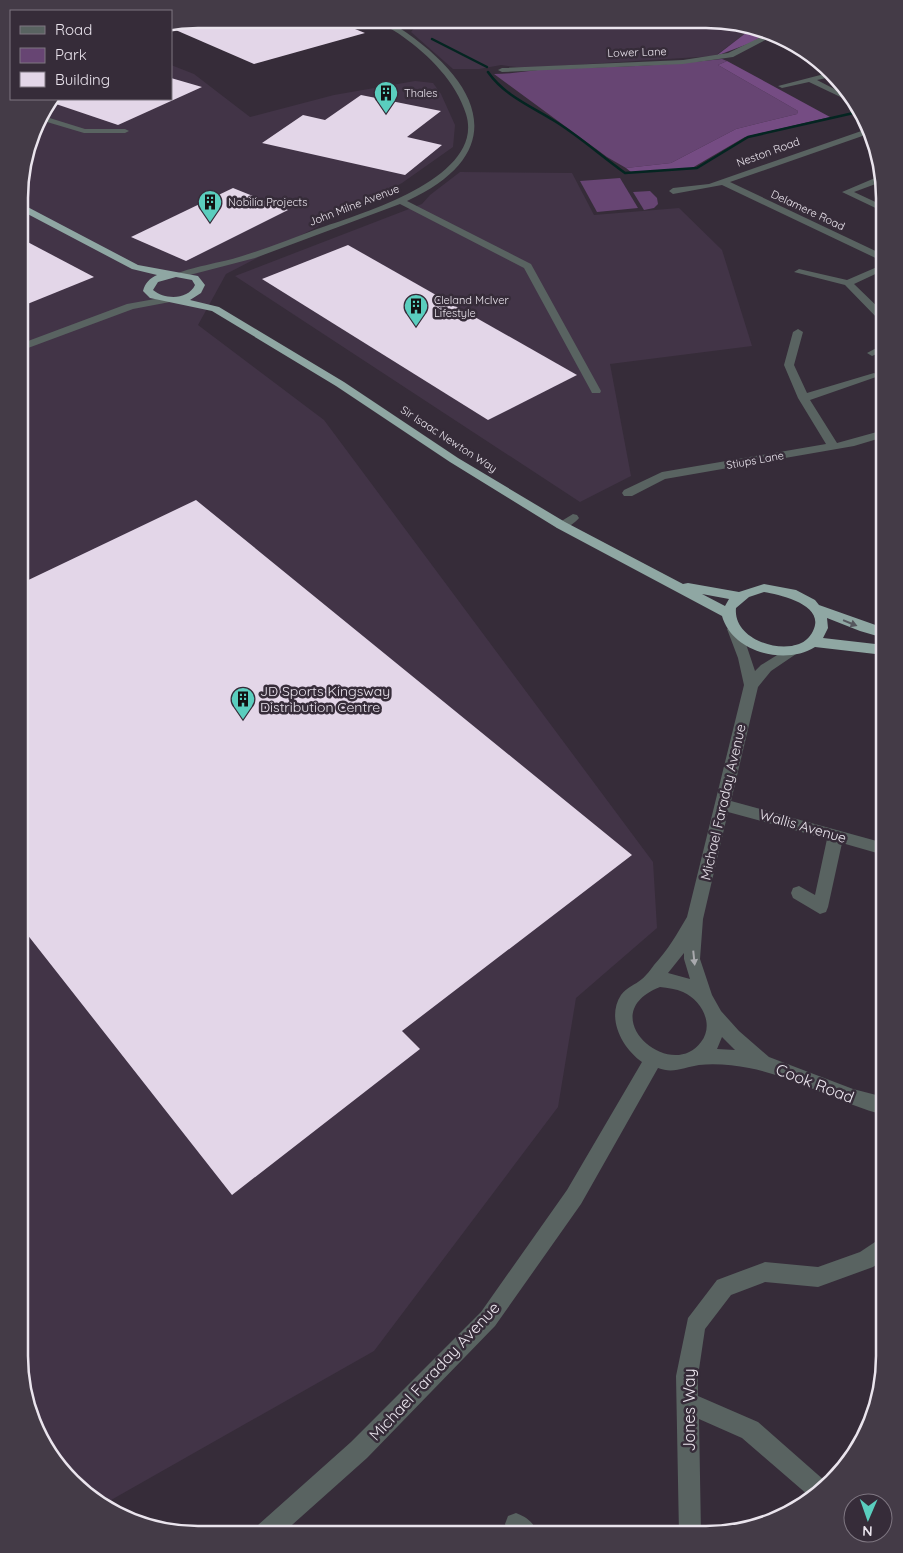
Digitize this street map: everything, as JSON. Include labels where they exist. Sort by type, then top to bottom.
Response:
[{"type":"highway","points":[[28,210],[135,266],[170,275],[182,274],[195,278],[200,286],[192,295],[177,300],[154,297],[135,266]]},
{"type":"highway","points":[[149,287],[170,275]]},
{"type":"highway","name":"Sir Isaac Newton Way","points":[[200,286],[215,309]]},
{"type":"highway","name":"Sir Isaac Newton Way","points":[[177,300],[215,309],[340,384],[454,460],[561,525],[728,613]]},
{"type":"highway","name":"Sir Isaac Newton Way","points":[[672,584],[739,596]]},
{"type":"highway","points":[[818,609],[822,618],[823,627],[821,635],[814,642],[794,650],[767,649],[753,644],[734,629],[728,613],[732,604],[739,596],[757,590],[780,589],[795,593],[808,600],[818,609],[876,631]]},
{"type":"highway","points":[[814,642],[876,649]]},
{"type":"street","name":"John Milne Avenue","points":[[182,274],[219,268],[400,201],[440,178],[458,161],[468,144],[472,127],[466,105],[448,76],[423,50],[395,28]]},
{"type":"street","name":"Lower Lane","points":[[505,69],[683,62],[730,55],[764,38]]},
{"type":"street","points":[[782,86],[825,76]]},
{"type":"street","points":[[811,80],[841,95]]},
{"type":"street","points":[[47,119],[84,131],[126,131]]},
{"type":"street","name":"Neston Road","points":[[673,191],[710,186],[863,133]]},
{"type":"street","name":"Delamere Road","points":[[721,181],[876,254]]},
{"type":"street","points":[[875,181],[846,192],[876,205]]},
{"type":"street","points":[[400,201],[528,266],[596,391]]},
{"type":"street","name":"John Milne Avenue","points":[[200,286],[219,268]]},
{"type":"street","points":[[848,283],[876,271]]},
{"type":"street","points":[[800,272],[848,283],[876,311]]},
{"type":"street","points":[[131,306],[149,287]]},
{"type":"street","points":[[28,345],[131,306],[166,300]]},
{"type":"street","points":[[798,332],[789,364],[804,398],[833,446]]},
{"type":"street","points":[[872,353],[876,351]]},
{"type":"street","points":[[804,398],[874,376]]},
{"type":"street","name":"Stiups Lane","points":[[628,493],[662,476],[854,443],[876,436]]},
{"type":"street","points":[[561,525],[572,518]]},
{"type":"street","points":[[734,629],[745,658],[751,685]]},
{"type":"street","points":[[751,685],[766,668],[794,650]]},
{"type":"street","name":"Michael Faraday Avenue","points":[[704,997],[692,959],[695,918],[751,685]]},
{"type":"street","name":"Wallis Avenue","points":[[722,804],[875,848]]},
{"type":"street","points":[[799,893],[820,907],[836,836]]},
{"type":"street","name":"Michael Faraday Avenue","points":[[650,982],[675,953],[695,918]]},
{"type":"street","points":[[650,982],[676,982],[691,988],[704,997],[715,1017],[716,1031],[713,1041],[705,1052],[677,1063],[644,1054],[632,1043],[625,1030],[622,1016],[624,1005],[631,994],[650,982]]},
{"type":"street","name":"Cook Road","points":[[715,1017],[733,1036],[765,1064]]},
{"type":"street","name":"Cook Road","points":[[698,1056],[720,1056],[765,1064],[875,1104]]},
{"type":"street","name":"Michael Faraday Avenue","points":[[274,1526],[359,1450],[488,1319],[574,1197],[654,1058]]},
{"type":"street","name":"Cook Road","points":[[865,1102],[875,1109]]},
{"type":"street","name":"Jones Way","points":[[690,1526],[687,1376],[695,1325],[724,1286],[765,1272],[818,1277],[866,1260],[875,1253]]},
{"type":"street","points":[[688,1403],[750,1430],[814,1486]]},
{"type":"shaded area","points":[[414,28],[706,28],[747,32],[715,56],[524,68],[501,65],[479,69],[453,69],[411,32]]},
{"type":"shaded area","points":[[747,32],[761,37],[753,42],[716,56]]},
{"type":"shaded area","points":[[727,61],[830,117],[745,137],[692,168],[631,172],[626,168],[671,163],[736,129],[797,114],[798,111],[718,65]]},
{"type":"shaded area","points":[[172,65],[194,74],[250,117],[334,95],[415,81],[433,83],[441,94],[455,125],[453,147],[402,183],[226,274],[198,325],[324,420],[653,862],[657,928],[576,998],[558,1107],[374,1351],[109,1501],[77,1476],[50,1441],[40,1421],[29,1378],[29,175],[33,153],[40,132],[59,100],[172,100]]},
{"type":"shaded area","points":[[460,172],[572,173],[594,215],[679,208],[722,250],[752,346],[610,364],[631,476],[580,502],[235,276],[422,204],[430,195]]},
{"type":"green space","points":[[722,59],[727,61],[718,65],[798,111],[797,114],[736,129],[671,163],[626,168],[607,157],[494,74],[551,69],[658,65]]},
{"type":"green space","points":[[620,178],[638,208],[597,212],[580,181]]},
{"type":"green space","points":[[650,191],[657,198],[658,204],[654,208],[644,210],[633,192]]},
{"type":"building","points":[[352,28],[365,33],[254,64],[174,29]]},
{"type":"building","points":[[172,78],[202,87],[118,125],[56,104],[59,100],[172,100]]},
{"type":"building","points":[[361,95],[441,111],[407,137],[442,145],[405,175],[262,143],[303,115],[325,120]]},
{"type":"building","name":"Nobilia Projects","points":[[233,188],[288,210],[186,261],[131,237]]},
{"type":"building","points":[[28,242],[94,277],[28,304]]},
{"type":"building","name":"Cleland McIver Lifestyle","points":[[348,245],[577,375],[488,420],[262,279]]},
{"type":"building","name":"JD Sports Kingsway Distribution Centre","points":[[196,500],[632,855],[402,1031],[420,1049],[232,1195],[28,935],[28,580]]},
{"type":"waterway","points":[[432,39],[487,67]]},
{"type":"waterway","points":[[488,72],[510,94],[562,126],[625,173],[697,168],[748,137],[854,113]]},
{"type":"place","name":"Thales","points":[[386,114]]},
{"type":"place","name":"Nobilia Projects","points":[[210,223]]},
{"type":"place","name":"Cleland McIver Lifestyle","points":[[416,327]]},
{"type":"place","name":"JD Sports Kingsway Distribution Centre","points":[[243,720]]}]
